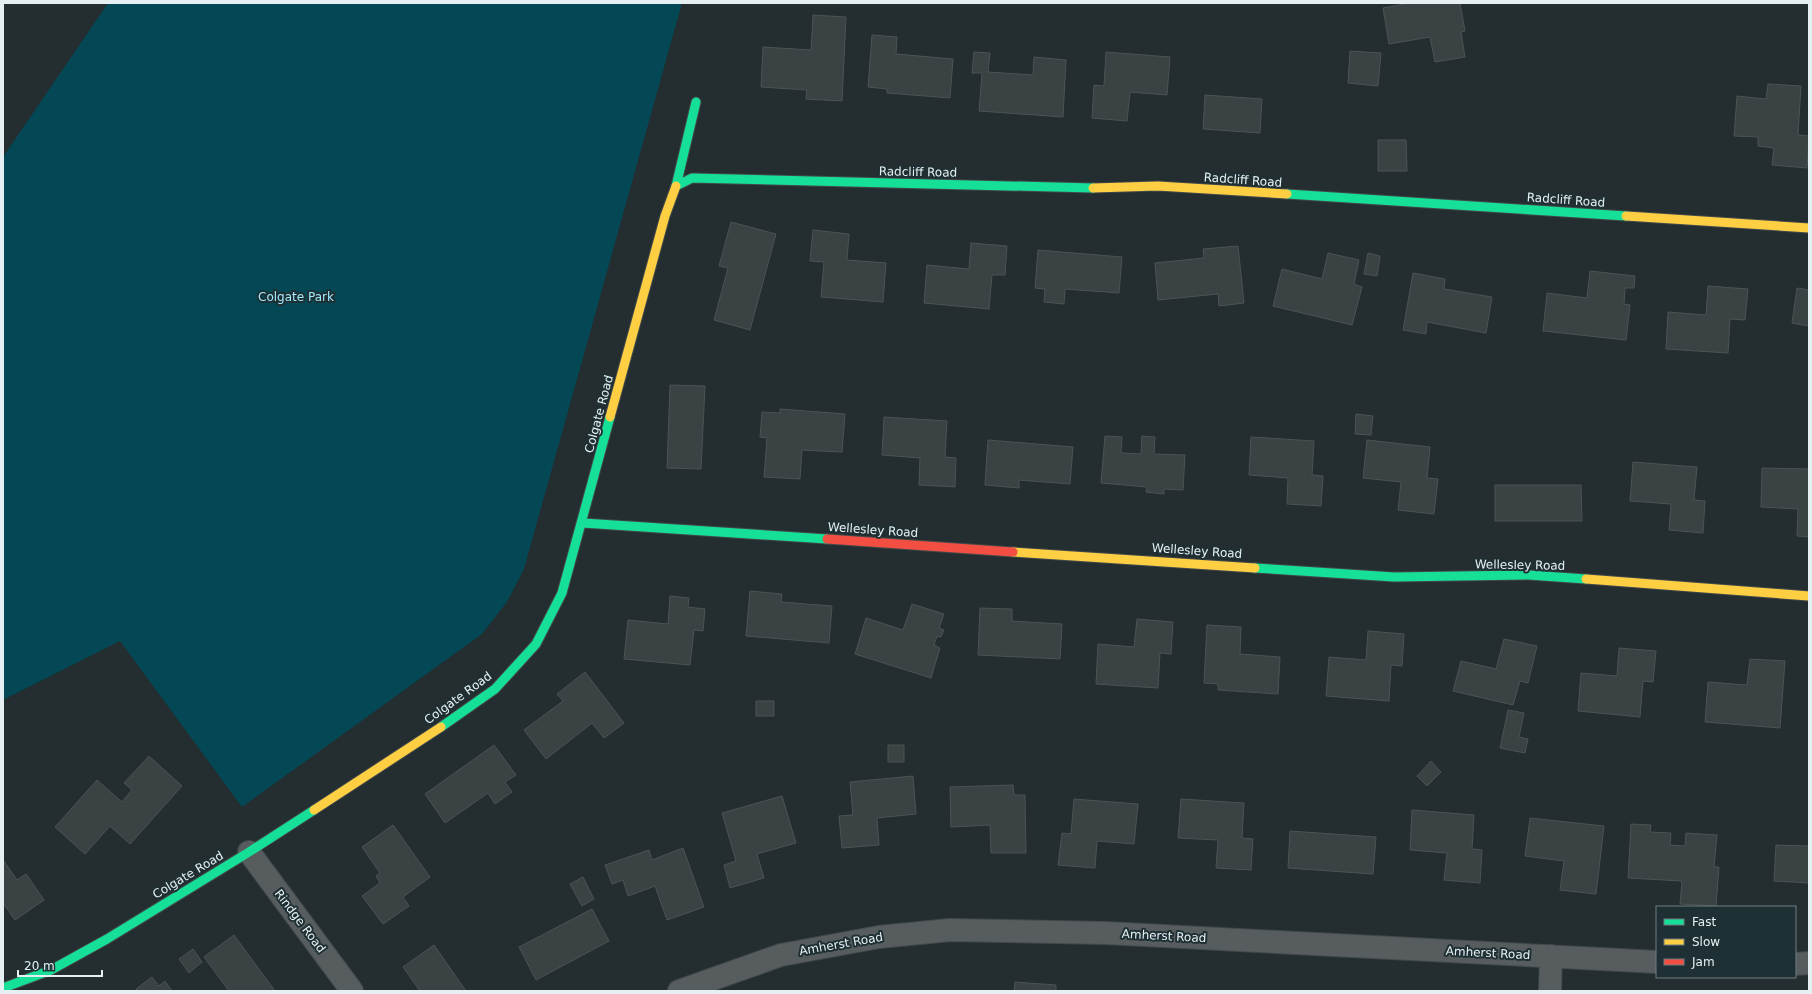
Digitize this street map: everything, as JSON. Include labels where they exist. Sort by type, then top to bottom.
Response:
[{"type":"street","name":"Colgate Road","points":[[3,988],[58,966],[107,939],[248,852],[446,724],[495,689],[536,644],[562,593],[583,523],[663,224],[676,186],[696,102]]},
{"type":"street","name":"Radcliff Road","points":[[676,186],[692,178],[1088,188],[1158,186],[1809,228]]},
{"type":"street","name":"Wellesley Road","points":[[583,523],[1394,577],[1529,575],[1809,596]]},
{"type":"street","name":"Rindge Road","points":[[248,852],[352,991]]},
{"type":"street","name":"Amherst Road","points":[[679,991],[781,955],[879,937],[950,930],[1106,933],[1656,962]]},
{"type":"street","points":[[1550,991],[1552,956]]},
{"type":"street","points":[[1796,964],[1809,963]]},
{"type":"green space","name":"Colgate Park","points":[[108,3],[682,3],[524,569],[507,602],[482,634],[242,807],[120,641],[3,700],[3,157]]},
{"type":"building","points":[[1410,3],[1460,3],[1465,31],[1461,32],[1465,57],[1435,62],[1430,37],[1389,44],[1383,8]]},
{"type":"building","points":[[813,15],[846,17],[842,101],[806,99],[807,90],[761,87],[763,47],[811,50]]},
{"type":"building","points":[[872,35],[897,37],[896,54],[953,59],[950,98],[887,93],[887,89],[868,87]]},
{"type":"building","points":[[1350,51],[1381,53],[1378,86],[1348,83]]},
{"type":"building","points":[[974,52],[990,53],[988,72],[1033,75],[1034,57],[1066,60],[1063,117],[979,111],[982,73],[972,73]]},
{"type":"building","points":[[1106,52],[1170,57],[1167,95],[1130,92],[1127,121],[1092,118],[1094,85],[1104,86]]},
{"type":"building","points":[[1768,84],[1801,86],[1798,135],[1809,136],[1807,168],[1772,165],[1774,148],[1758,146],[1758,137],[1734,136],[1737,96],[1766,99]]},
{"type":"building","points":[[1205,95],[1262,99],[1260,133],[1203,129]]},
{"type":"building","points":[[1378,140],[1406,140],[1407,171],[1378,171]]},
{"type":"building","points":[[731,222],[776,234],[750,330],[714,320],[728,268],[719,266]]},
{"type":"building","points":[[813,230],[849,234],[847,260],[886,263],[883,302],[821,297],[824,262],[810,261]]},
{"type":"building","points":[[971,243],[1007,246],[1005,275],[992,275],[989,309],[924,303],[927,265],[969,269]]},
{"type":"building","points":[[1238,246],[1244,303],[1219,306],[1218,294],[1158,300],[1155,263],[1204,258],[1203,249]]},
{"type":"building","points":[[1038,250],[1122,257],[1119,293],[1065,289],[1064,304],[1044,302],[1045,289],[1035,288]]},
{"type":"building","points":[[1328,253],[1359,260],[1354,284],[1362,287],[1352,325],[1273,306],[1282,269],[1322,279]]},
{"type":"building","points":[[1368,253],[1380,256],[1377,276],[1364,274]]},
{"type":"building","points":[[1590,271],[1635,276],[1634,288],[1625,288],[1624,304],[1630,305],[1626,340],[1543,331],[1547,293],[1587,298]]},
{"type":"building","points":[[1413,273],[1445,279],[1444,289],[1492,297],[1486,333],[1427,322],[1426,334],[1403,330]]},
{"type":"building","points":[[1708,286],[1748,289],[1745,320],[1730,319],[1728,353],[1666,349],[1668,312],[1706,315]]},
{"type":"building","points":[[1797,288],[1809,290],[1809,326],[1792,323]]},
{"type":"building","points":[[670,385],[705,386],[701,469],[667,468]]},
{"type":"building","points":[[780,409],[845,414],[842,452],[802,450],[800,479],[764,477],[767,438],[760,437],[762,412],[780,413]]},
{"type":"building","points":[[1356,414],[1373,416],[1371,435],[1355,434]]},
{"type":"building","points":[[884,417],[947,421],[945,457],[956,458],[955,487],[919,485],[920,458],[882,455]]},
{"type":"building","points":[[1105,436],[1122,437],[1121,453],[1141,454],[1142,436],[1155,437],[1154,454],[1185,455],[1183,490],[1164,489],[1164,494],[1146,492],[1147,487],[1101,483]]},
{"type":"building","points":[[1251,437],[1314,441],[1312,475],[1323,476],[1321,506],[1287,504],[1288,478],[1249,475]]},
{"type":"building","points":[[988,440],[1073,447],[1070,484],[1019,480],[1019,488],[985,485]]},
{"type":"building","points":[[1367,440],[1430,447],[1427,478],[1438,479],[1434,514],[1398,510],[1401,482],[1363,478]]},
{"type":"building","points":[[1633,462],[1697,467],[1694,500],[1705,501],[1703,533],[1669,530],[1671,504],[1630,501]]},
{"type":"building","points":[[1762,468],[1809,469],[1809,537],[1797,536],[1798,509],[1761,507]]},
{"type":"building","points":[[1495,485],[1581,485],[1582,521],[1495,521]]},
{"type":"building","points":[[750,591],[782,594],[781,602],[832,606],[829,643],[746,636]]},
{"type":"building","points":[[670,596],[689,598],[688,607],[705,609],[703,631],[694,630],[690,665],[624,659],[628,620],[668,624]]},
{"type":"building","points":[[912,604],[944,614],[939,628],[944,630],[941,637],[937,636],[934,645],[940,648],[931,678],[855,654],[866,618],[903,630]]},
{"type":"building","points":[[980,608],[1012,609],[1012,621],[1062,624],[1060,659],[978,655]]},
{"type":"building","points":[[1137,619],[1173,622],[1171,654],[1160,653],[1158,688],[1096,684],[1098,644],[1134,647]]},
{"type":"building","points":[[1207,625],[1241,627],[1240,654],[1280,657],[1278,694],[1218,690],[1218,684],[1204,683]]},
{"type":"building","points":[[1368,631],[1404,634],[1402,666],[1391,665],[1389,701],[1326,696],[1329,657],[1366,660]]},
{"type":"building","points":[[1504,639],[1537,646],[1528,683],[1520,681],[1513,705],[1453,691],[1461,661],[1496,669]]},
{"type":"building","points":[[1619,648],[1656,651],[1653,682],[1643,681],[1640,717],[1578,711],[1581,673],[1617,676]]},
{"type":"building","points":[[1750,659],[1785,661],[1780,728],[1705,722],[1708,682],[1747,685]]},
{"type":"building","points":[[585,672],[624,723],[604,738],[592,723],[546,759],[524,730],[563,701],[557,694]]},
{"type":"building","points":[[756,701],[774,701],[774,716],[756,716]]},
{"type":"building","points":[[1508,710],[1524,713],[1519,737],[1528,739],[1525,753],[1500,748]]},
{"type":"building","points":[[494,745],[516,775],[505,782],[512,792],[495,804],[488,793],[445,823],[425,794]]},
{"type":"building","points":[[888,745],[904,745],[904,762],[888,762]]},
{"type":"building","points":[[149,756],[182,786],[130,844],[110,826],[85,854],[55,827],[97,780],[122,802],[132,790],[124,783]]},
{"type":"building","points":[[1431,761],[1441,772],[1427,786],[1417,776]]},
{"type":"building","points":[[913,776],[916,814],[877,818],[879,845],[842,848],[839,816],[853,815],[850,782]]},
{"type":"building","points":[[1013,785],[1014,795],[1025,795],[1026,853],[991,853],[990,825],[951,827],[950,787]]},
{"type":"building","points":[[782,796],[796,843],[757,854],[764,878],[730,888],[724,865],[736,861],[722,813]]},
{"type":"building","points":[[1074,799],[1138,804],[1134,844],[1097,841],[1095,868],[1058,865],[1062,833],[1071,834]]},
{"type":"building","points":[[1181,799],[1244,803],[1242,838],[1253,839],[1251,870],[1216,868],[1218,840],[1178,838]]},
{"type":"building","points":[[1412,810],[1474,815],[1472,849],[1482,850],[1480,883],[1444,880],[1447,853],[1410,850]]},
{"type":"building","points":[[1530,818],[1604,826],[1596,894],[1560,890],[1564,861],[1525,856]]},
{"type":"building","points":[[1631,824],[1651,825],[1650,832],[1671,833],[1670,845],[1685,846],[1686,833],[1717,835],[1714,867],[1719,867],[1716,906],[1680,904],[1682,881],[1628,878]]},
{"type":"building","points":[[393,825],[430,877],[403,897],[409,906],[383,924],[362,896],[380,883],[376,876],[380,873],[362,847]]},
{"type":"building","points":[[1290,831],[1376,837],[1373,874],[1288,868]]},
{"type":"building","points":[[1776,845],[1809,846],[1809,883],[1774,881]]},
{"type":"building","points":[[683,848],[704,907],[667,920],[655,886],[628,896],[623,880],[612,884],[605,865],[649,850],[652,860]]},
{"type":"building","points":[[3,860],[17,880],[26,874],[44,900],[15,920],[3,903]]},
{"type":"building","points":[[583,877],[594,899],[582,906],[570,884]]},
{"type":"building","points":[[592,909],[609,941],[536,980],[519,947]]},
{"type":"building","points":[[234,935],[275,991],[229,991],[204,957]]},
{"type":"building","points":[[434,945],[466,991],[420,991],[403,967]]},
{"type":"building","points":[[193,949],[202,962],[189,973],[179,959]]},
{"type":"building","points":[[152,977],[159,986],[165,981],[172,991],[137,991],[136,989]]},
{"type":"building","points":[[1015,982],[1056,985],[1056,991],[1014,991]]},
{"type":"traffic: fast","points":[[676,186],[696,102]]},
{"type":"traffic: fast","points":[[676,186],[692,178],[1093,188]]},
{"type":"traffic: fast","points":[[1287,194],[1626,216]]},
{"type":"traffic: fast","points":[[441,727],[495,689],[536,644],[562,593],[610,417]]},
{"type":"traffic: fast","points":[[583,523],[827,539]]},
{"type":"traffic: fast","points":[[1255,568],[1394,577],[1529,575],[1586,579]]},
{"type":"traffic: fast","points":[[3,988],[51,970],[107,939],[249,852],[314,810]]},
{"type":"traffic: slow","points":[[610,417],[665,216],[676,186]]},
{"type":"traffic: slow","points":[[1093,188],[1158,186],[1287,194]]},
{"type":"traffic: slow","points":[[1626,216],[1809,228]]},
{"type":"traffic: slow","points":[[1013,552],[1255,568]]},
{"type":"traffic: slow","points":[[1586,579],[1809,596]]},
{"type":"traffic: slow","points":[[314,810],[441,727]]},
{"type":"traffic: jam","points":[[827,539],[1013,552]]}]
